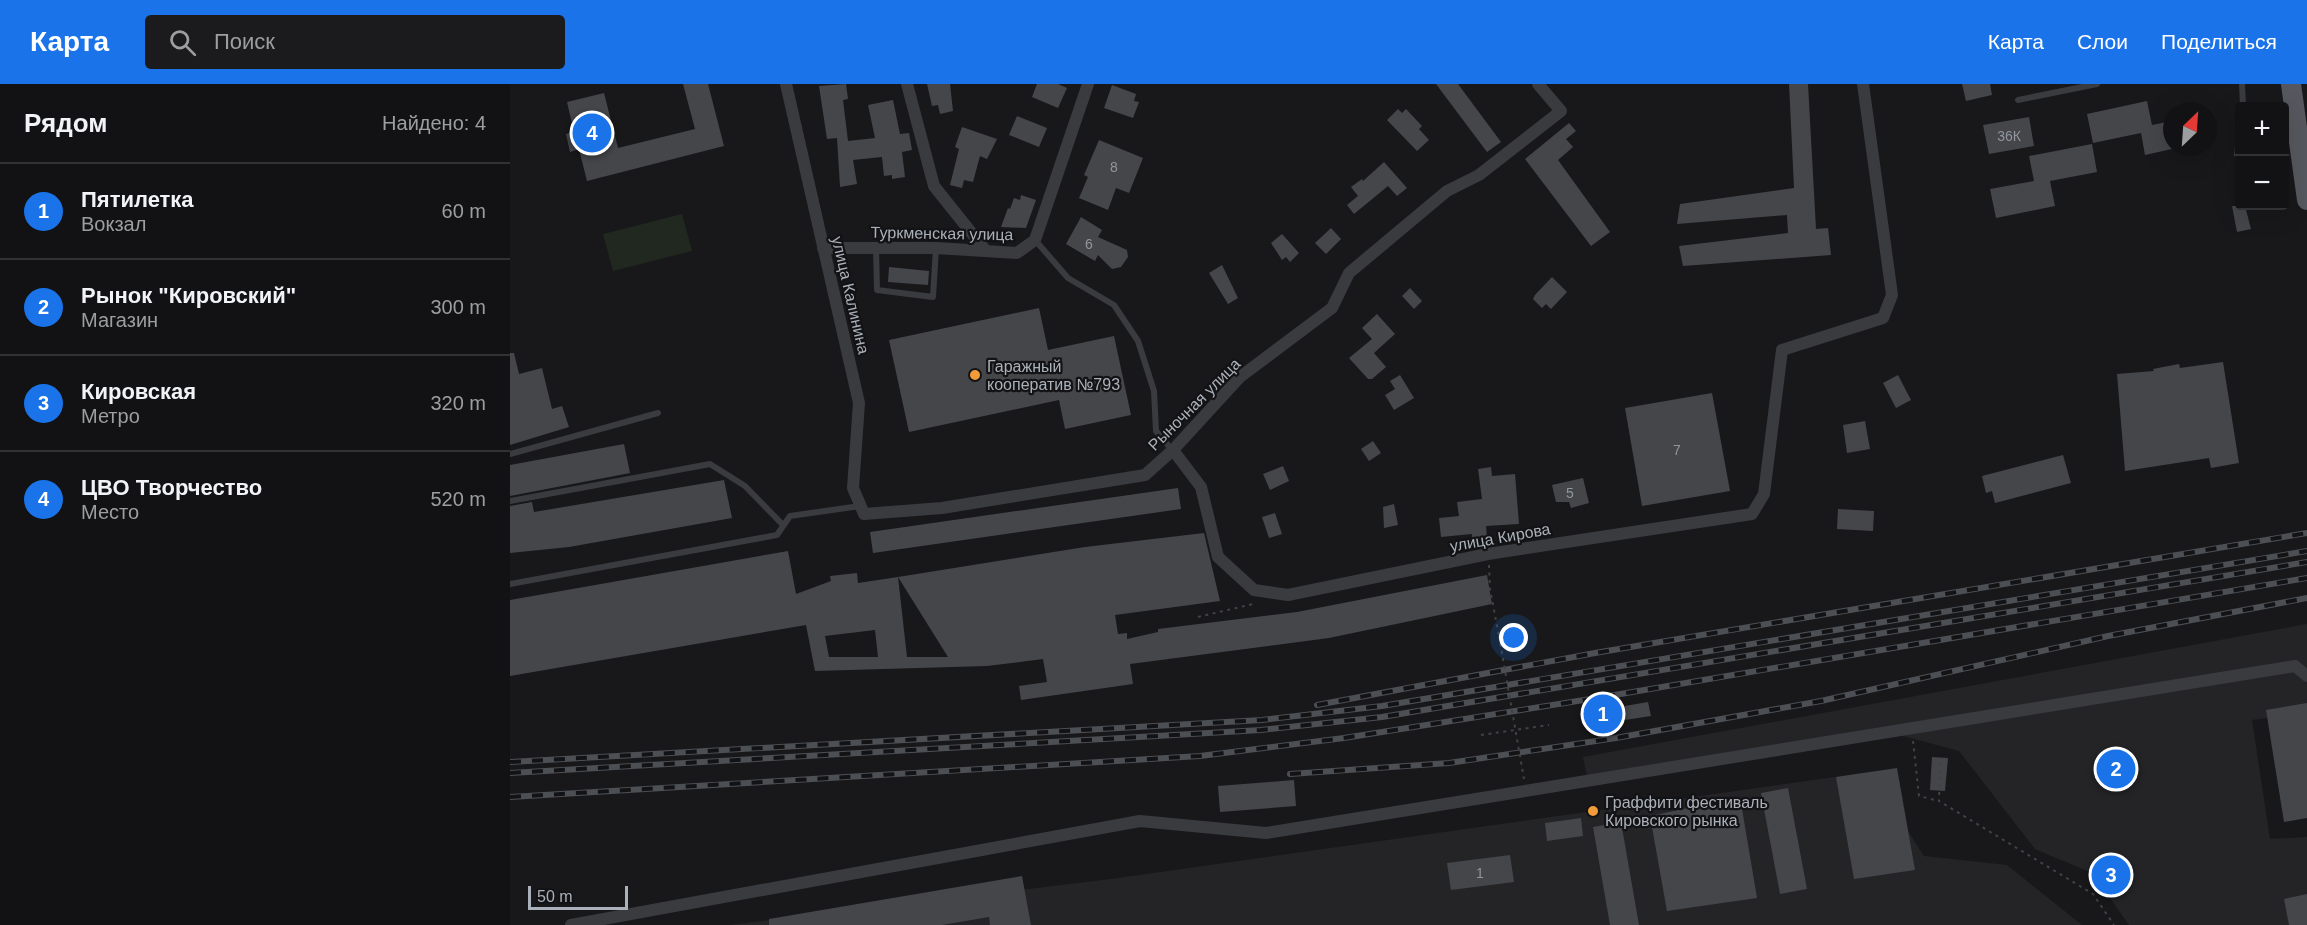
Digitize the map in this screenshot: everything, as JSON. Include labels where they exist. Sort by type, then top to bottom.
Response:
[{"type":"main road","points":[[2291,84],[2307,200]]},
{"type":"street","name":"улица Калинина","points":[[786,84],[858,403],[853,488],[862,510]]},
{"type":"street","points":[[907,84],[934,186],[987,251]]},
{"type":"street","name":"Туркменская улица","points":[[823,248],[936,248],[1017,253],[1035,240],[1088,84]]},
{"type":"street","name":"Рыночная улица","points":[[862,510],[942,508],[1144,474],[1173,450],[1240,377],[1332,308],[1349,273],[1447,191],[1479,175],[1561,111],[1538,84]]},
{"type":"street","name":"улица Кирова","points":[[1173,450],[1201,487],[1218,557],[1254,590],[1288,595],[1488,554],[1752,514],[1764,494],[1782,350],[1883,318],[1892,295],[1863,84]]},
{"type":"street","points":[[571,925],[1140,821],[1266,833],[2295,666],[2307,675]]},
{"type":"lane","points":[[2018,100],[2097,84]]},
{"type":"lane","points":[[2242,84],[2243,102]]},
{"type":"lane","points":[[1035,240],[1068,278],[1114,305],[1138,340],[1154,391],[1156,431],[1173,450]]},
{"type":"lane","points":[[876,248],[877,290],[933,297],[936,248]]},
{"type":"lane","points":[[510,454],[658,413]]},
{"type":"lane","points":[[510,501],[710,464],[744,486],[783,525]]},
{"type":"lane","points":[[510,585],[777,535],[790,516],[862,510]]},
{"type":"path","points":[[1488,554],[1490,589],[1524,779]]},
{"type":"path","points":[[1198,616],[1254,603]]},
{"type":"path","points":[[1481,735],[1549,725]]},
{"type":"path","points":[[1912,728],[1919,796],[1939,801],[2093,894],[2114,925]]},
{"type":"path","points":[[1939,801],[1940,762]]},
{"type":"shaded area","points":[[682,214],[692,251],[613,271],[603,234]]},
{"type":"shaded area","points":[[2307,624],[2307,713],[2252,720],[2270,839],[2307,837],[2307,925],[2129,925],[2092,873],[2035,849],[1959,751],[1892,733],[1588,781],[1583,757]]},
{"type":"shaded area","points":[[1870,772],[1924,856],[2007,865],[2082,925],[729,925],[1111,879]]},
{"type":"building","points":[[683,84],[708,84],[724,146],[587,181],[579,149],[570,152],[566,134],[574,132],[567,102],[604,93],[618,148],[695,129]]},
{"type":"building","points":[[846,84],[848,99],[843,100],[848,141],[875,138],[868,105],[893,100],[900,134],[909,133],[912,150],[902,152],[905,177],[892,179],[892,175],[884,176],[882,157],[853,160],[857,184],[840,187],[837,138],[827,139],[819,86]]},
{"type":"building","points":[[927,84],[950,84],[953,111],[940,114],[938,105],[932,106]]},
{"type":"building","points":[[1037,84],[1058,84],[1067,88],[1058,108],[1032,97]]},
{"type":"building","points":[[1436,84],[1458,84],[1501,142],[1487,152]]},
{"type":"building","points":[[1789,84],[1808,84],[1816,229],[1828,228],[1831,255],[1683,266],[1679,246],[1788,233],[1787,215],[1677,224],[1680,204],[1794,188]]},
{"type":"building","points":[[1962,84],[1990,84],[1992,95],[1966,101]]},
{"type":"building","points":[[1112,85],[1136,94],[1134,101],[1139,102],[1133,118],[1104,108]]},
{"type":"building","points":[[2147,101],[2152,125],[2163,123],[2163,151],[2145,155],[2141,133],[2093,143],[2087,114]]},
{"type":"building","points":[[1398,109],[1402,113],[1406,109],[1422,126],[1419,129],[1429,140],[1417,151],[1387,120]]},
{"type":"building","points":[[1017,116],[1047,128],[1039,147],[1009,135]]},
{"type":"building","points":[[2029,117],[2034,146],[1989,154],[1983,125]]},
{"type":"building","points":[[1569,123],[1576,131],[1566,139],[1573,147],[1558,160],[1610,232],[1591,246],[1525,159]]},
{"type":"building","points":[[962,127],[997,139],[987,159],[980,156],[973,182],[964,180],[962,188],[950,185],[959,149],[955,147]]},
{"type":"building","points":[[1099,140],[1143,158],[1129,193],[1116,188],[1108,210],[1079,198],[1088,177],[1084,175]]},
{"type":"building","points":[[2092,144],[2097,172],[2050,181],[2055,206],[1996,218],[1990,189],[2034,181],[2029,156]]},
{"type":"building","points":[[1384,162],[1407,188],[1397,196],[1388,186],[1354,214],[1347,205],[1358,196],[1351,187],[1362,179],[1363,181]]},
{"type":"building","points":[[1021,195],[1036,200],[1026,228],[1001,227],[1014,198],[1020,200]]},
{"type":"building","points":[[2232,206],[2235,206],[2235,210],[2246,210],[2251,229],[2237,232]]},
{"type":"building","points":[[1081,217],[1102,230],[1098,237],[1127,250],[1128,257],[1121,267],[1112,269],[1098,255],[1095,261],[1066,244]]},
{"type":"building","points":[[1331,228],[1341,239],[1326,254],[1315,243]]},
{"type":"building","points":[[1282,234],[1299,253],[1290,262],[1286,257],[1282,260],[1271,243]]},
{"type":"building","points":[[1222,265],[1238,298],[1228,304],[1209,273]]},
{"type":"building","points":[[889,267],[929,271],[928,285],[888,282]]},
{"type":"building","points":[[1552,277],[1567,292],[1551,309],[1546,304],[1542,308],[1533,299]]},
{"type":"building","points":[[1410,288],[1422,301],[1414,309],[1402,296]]},
{"type":"building","name":"Гаражный кооператив №793","points":[[1039,308],[1048,350],[1114,336],[1131,415],[1065,429],[1059,400],[909,432],[889,340]]},
{"type":"building","points":[[1377,314],[1395,334],[1374,353],[1386,367],[1372,379],[1368,379],[1349,358],[1372,339],[1362,328]]},
{"type":"building","points":[[510,353],[514,353],[519,374],[542,368],[552,409],[562,406],[569,427],[510,445]]},
{"type":"building","points":[[2223,362],[2239,463],[2211,468],[2209,458],[2125,471],[2117,374],[2154,371],[2153,369],[2179,364],[2180,368]]},
{"type":"building","points":[[1400,375],[1414,398],[1394,410],[1385,395],[1395,389],[1390,381]]},
{"type":"building","points":[[1898,375],[1911,400],[1896,408],[1883,383]]},
{"type":"building","points":[[1712,393],[1730,491],[1642,506],[1625,408]]},
{"type":"building","points":[[1865,421],[1870,449],[1847,453],[1843,425]]},
{"type":"building","points":[[1373,441],[1381,453],[1369,461],[1361,449]]},
{"type":"building","points":[[624,444],[630,473],[510,496],[510,465]]},
{"type":"building","points":[[2063,455],[2071,483],[1995,503],[1992,491],[1986,493],[1982,476]]},
{"type":"building","points":[[1283,466],[1289,481],[1270,490],[1263,474]]},
{"type":"building","points":[[1491,467],[1492,476],[1515,474],[1519,524],[1486,526],[1487,538],[1472,540],[1472,534],[1441,537],[1439,518],[1459,516],[1457,502],[1482,499],[1478,469]]},
{"type":"building","points":[[1583,478],[1589,503],[1571,508],[1569,502],[1556,502],[1552,485]]},
{"type":"building","points":[[724,480],[732,518],[569,547],[510,553],[510,506],[532,502],[534,512]]},
{"type":"building","points":[[1178,488],[1181,509],[873,553],[870,532]]},
{"type":"building","points":[[1394,504],[1398,525],[1384,528],[1383,507]]},
{"type":"building","points":[[1838,509],[1874,511],[1873,531],[1837,529]]},
{"type":"building","points":[[1275,513],[1282,534],[1269,538],[1262,517]]},
{"type":"building","points":[[1204,533],[1220,601],[1115,615],[1118,634],[1127,633],[1127,639],[1158,632],[1158,629],[1297,612],[1487,575],[1492,604],[1329,638],[1130,664],[1133,684],[1021,700],[1019,686],[1047,682],[1043,659],[987,666],[815,671],[806,625],[510,676],[510,600],[788,551],[796,594],[831,581],[830,576],[857,573],[858,583],[1085,547]],"holes":[[[898,577],[948,657],[907,657]],[[875,630],[878,657],[829,657],[825,636]]]},
{"type":"building","points":[[1648,702],[1651,716],[1586,726],[1584,713]]},
{"type":"building","points":[[2307,703],[2307,818],[2284,822],[2266,710]]},
{"type":"building","points":[[1932,757],[1948,758],[1945,791],[1930,790]]},
{"type":"building","points":[[1897,768],[1915,870],[1854,879],[1836,777]]},
{"type":"building","points":[[1294,780],[1296,806],[1220,812],[1218,786]]},
{"type":"building","points":[[1788,788],[1807,889],[1780,894],[1761,793]]},
{"type":"building","points":[[1740,797],[1757,898],[1667,911],[1650,816]]},
{"type":"building","points":[[1581,818],[1583,836],[1547,841],[1545,823]]},
{"type":"building","points":[[1621,822],[1639,925],[1610,925],[1593,827]]},
{"type":"building","points":[[1510,855],[1514,882],[1451,890],[1447,863]]},
{"type":"building","points":[[1022,876],[1031,925],[990,925],[989,917],[942,925],[769,925],[769,919]]},
{"type":"building","points":[[2307,894],[2307,925],[2289,925],[2284,899]]},
{"type":"railway","points":[[1317,705],[1595,653],[2307,533]]},
{"type":"railway","points":[[510,762],[1262,720],[1382,706],[2307,551]]},
{"type":"railway","points":[[510,773],[1261,730],[1382,717],[2307,562]]},
{"type":"railway","points":[[510,797],[1200,756],[1344,738],[1603,697],[2307,578]]},
{"type":"railway","points":[[1290,774],[1449,763],[1616,738],[1821,701],[2108,636],[2307,598]]},
{"type":"place","name":"ЦВО Творчество","points":[[592,133]]},
{"type":"place","name":"Гаражный кооператив №793","points":[[975,375]]},
{"type":"place","name":"Пятилетка","points":[[1603,714]]},
{"type":"place","name":"Рынок \"Кировский\"","points":[[2116,769]]},
{"type":"place","name":"Граффити фестиваль Кировского рынка","points":[[1593,811]]},
{"type":"place","name":"Кировская","points":[[2111,875]]}]
